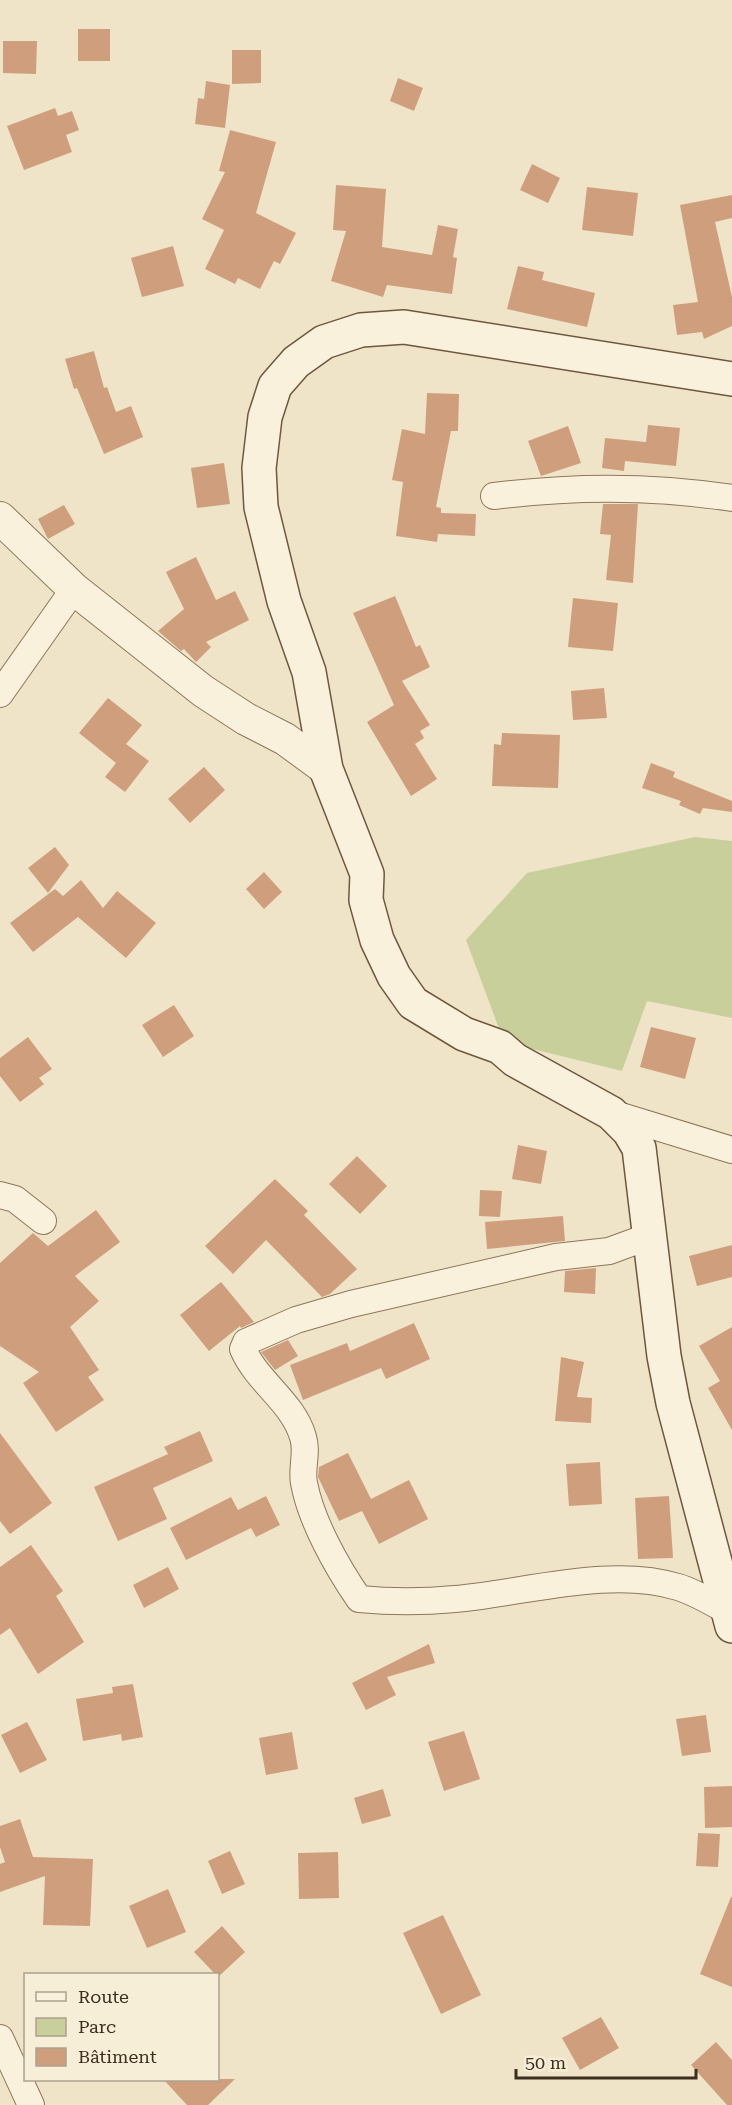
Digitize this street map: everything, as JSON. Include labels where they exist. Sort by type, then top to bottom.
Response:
[{"type":"main road","points":[[730,1618],[673,1403],[664,1356],[639,1148],[629,1131],[611,1113],[515,1060],[500,1047],[464,1034],[413,1003],[394,976],[377,940],[366,900],[367,874],[326,769],[309,672],[284,601],[261,507],[260,468],[265,417],[275,386],[296,362],[324,342],[361,330],[404,327],[732,379]]},
{"type":"street","points":[[494,496],[529,492],[656,489],[732,498]]},
{"type":"street","points":[[0,518],[75,589],[203,691],[285,739],[326,769]]},
{"type":"street","points":[[0,694],[75,589]]},
{"type":"street","points":[[611,1113],[732,1150]]},
{"type":"street","points":[[0,1195],[15,1199],[43,1221]]},
{"type":"street","points":[[650,1236],[609,1251],[556,1257],[351,1304],[296,1320],[246,1342],[243,1349],[291,1412],[303,1436],[304,1483],[334,1563],[359,1599],[392,1602],[455,1599],[605,1581],[654,1581],[680,1587],[730,1618]]},
{"type":"street","points":[[0,2038],[31,2105]]},
{"type":"green space","points":[[695,837],[732,841],[732,1018],[647,1001],[622,1071],[504,1042],[466,940],[527,873]]},
{"type":"building","points":[[78,29],[110,29],[110,61],[78,61]]},
{"type":"building","points":[[3,41],[37,41],[36,74],[3,73]]},
{"type":"building","points":[[232,50],[261,50],[261,83],[232,84]]},
{"type":"building","points":[[398,78],[423,88],[414,111],[390,101]]},
{"type":"building","points":[[206,81],[230,85],[225,128],[195,124],[198,98],[204,99]]},
{"type":"building","points":[[55,108],[58,116],[72,111],[79,130],[66,135],[72,152],[24,170],[7,126]]},
{"type":"building","points":[[230,130],[276,142],[256,213],[296,233],[280,264],[274,261],[260,289],[238,278],[235,284],[205,269],[224,230],[202,219],[225,172],[219,171]]},
{"type":"building","points":[[532,164],[560,178],[548,203],[520,190]]},
{"type":"building","points":[[336,185],[386,189],[382,247],[432,255],[438,225],[458,229],[453,257],[457,258],[452,294],[387,285],[383,297],[331,281],[346,231],[333,230]]},
{"type":"building","points":[[587,187],[638,193],[633,236],[582,230]]},
{"type":"building","points":[[732,195],[732,218],[715,222],[732,297],[732,326],[704,339],[702,332],[677,335],[673,305],[698,302],[680,205]]},
{"type":"building","points":[[173,246],[184,286],[142,297],[131,258]]},
{"type":"building","points":[[518,266],[544,272],[542,280],[595,293],[587,327],[507,309]]},
{"type":"building","points":[[94,351],[104,388],[107,387],[116,412],[131,406],[143,437],[104,454],[77,388],[74,389],[65,359]]},
{"type":"building","points":[[427,393],[459,394],[458,431],[451,431],[436,507],[441,508],[441,513],[476,514],[475,536],[438,534],[437,542],[396,536],[403,482],[392,480],[402,429],[425,434]]},
{"type":"building","points":[[648,425],[680,428],[676,466],[625,461],[624,471],[602,468],[605,438],[646,442]]},
{"type":"building","points":[[568,426],[581,463],[541,476],[528,441]]},
{"type":"building","points":[[224,463],[230,504],[197,508],[191,468]]},
{"type":"building","points":[[603,504],[638,504],[633,583],[606,580],[611,535],[600,534]]},
{"type":"building","points":[[64,505],[75,524],[48,539],[38,519]]},
{"type":"building","points":[[196,557],[216,600],[235,591],[249,620],[206,642],[211,647],[196,662],[184,649],[181,651],[158,631],[184,609],[166,572]]},
{"type":"building","points":[[395,596],[416,647],[420,645],[430,667],[402,681],[430,725],[420,731],[424,738],[415,744],[437,779],[411,796],[367,722],[394,705],[353,613]]},
{"type":"building","points":[[573,598],[618,603],[613,651],[568,647]]},
{"type":"building","points":[[604,688],[607,718],[573,720],[571,691]]},
{"type":"building","points":[[108,698],[142,725],[126,744],[149,761],[125,792],[105,777],[116,763],[79,733]]},
{"type":"building","points":[[502,733],[560,735],[558,788],[492,786],[494,744],[501,745]]},
{"type":"building","points":[[651,763],[675,772],[673,777],[732,801],[732,812],[703,808],[700,814],[679,805],[681,801],[642,788]]},
{"type":"building","points":[[204,767],[225,790],[190,823],[168,799]]},
{"type":"building","points":[[55,847],[69,865],[48,893],[28,868]]},
{"type":"building","points":[[264,872],[282,892],[264,909],[246,889]]},
{"type":"building","points":[[81,880],[103,908],[117,891],[156,923],[126,958],[78,917],[33,952],[10,923],[55,889],[63,896]]},
{"type":"building","points":[[174,1005],[194,1036],[163,1057],[142,1025]]},
{"type":"building","points":[[651,1027],[696,1038],[685,1079],[640,1067]]},
{"type":"building","points":[[28,1037],[52,1069],[39,1078],[44,1084],[20,1102],[0,1076],[0,1058]]},
{"type":"building","points":[[518,1145],[547,1151],[541,1184],[512,1179]]},
{"type":"building","points":[[357,1156],[387,1186],[360,1214],[329,1184]]},
{"type":"building","points":[[275,1179],[308,1211],[304,1215],[357,1269],[330,1294],[322,1297],[266,1240],[233,1274],[205,1246]]},
{"type":"building","points":[[480,1190],[502,1191],[500,1217],[479,1216]]},
{"type":"building","points":[[96,1210],[120,1242],[75,1276],[99,1301],[70,1327],[99,1370],[88,1377],[104,1400],[56,1432],[23,1383],[39,1372],[0,1346],[0,1263],[33,1233],[48,1246]]},
{"type":"building","points":[[563,1216],[565,1241],[487,1249],[485,1222]]},
{"type":"building","points":[[732,1245],[732,1277],[697,1286],[689,1256]]},
{"type":"building","points":[[596,1268],[595,1294],[564,1292],[565,1271]]},
{"type":"building","points":[[221,1282],[254,1322],[241,1328],[240,1326],[209,1351],[180,1315]]},
{"type":"building","points":[[414,1323],[430,1359],[386,1379],[381,1368],[303,1400],[290,1365],[347,1343],[350,1351]]},
{"type":"building","points":[[732,1327],[732,1430],[708,1388],[720,1381],[699,1346]]},
{"type":"building","points":[[288,1340],[298,1356],[275,1370],[261,1352]]},
{"type":"building","points":[[561,1357],[584,1362],[577,1397],[592,1398],[591,1423],[555,1421]]},
{"type":"building","points":[[200,1431],[213,1461],[153,1488],[167,1519],[118,1541],[94,1487],[168,1454],[164,1447]]},
{"type":"building","points":[[0,1433],[52,1503],[10,1534],[0,1521]]},
{"type":"building","points":[[348,1453],[371,1499],[409,1480],[428,1519],[379,1544],[362,1511],[339,1521],[318,1477],[319,1467]]},
{"type":"building","points":[[600,1462],[602,1504],[569,1506],[566,1464]]},
{"type":"building","points":[[266,1496],[280,1525],[256,1537],[251,1528],[186,1560],[170,1528],[231,1497],[238,1510]]},
{"type":"building","points":[[669,1496],[673,1558],[638,1559],[635,1498]]},
{"type":"building","points":[[31,1545],[63,1591],[56,1596],[84,1642],[38,1674],[10,1628],[0,1635],[0,1567]]},
{"type":"building","points":[[168,1567],[179,1589],[144,1608],[133,1585]]},
{"type":"building","points":[[429,1644],[435,1663],[387,1677],[396,1695],[366,1710],[352,1683]]},
{"type":"building","points":[[133,1684],[143,1737],[122,1741],[121,1734],[83,1741],[76,1699],[113,1693],[112,1687]]},
{"type":"building","points":[[706,1715],[711,1752],[682,1756],[676,1719]]},
{"type":"building","points":[[27,1722],[47,1760],[20,1773],[1,1735]]},
{"type":"building","points":[[464,1731],[480,1779],[444,1791],[428,1742]]},
{"type":"building","points":[[292,1732],[298,1769],[266,1775],[259,1738]]},
{"type":"building","points":[[732,1786],[732,1827],[705,1828],[704,1787]]},
{"type":"building","points":[[383,1789],[391,1816],[362,1824],[354,1798]]},
{"type":"building","points":[[20,1819],[33,1857],[93,1859],[90,1926],[43,1925],[45,1876],[0,1892],[0,1864],[5,1862],[0,1847],[0,1826]]},
{"type":"building","points":[[698,1833],[720,1834],[718,1867],[696,1866]]},
{"type":"building","points":[[230,1851],[245,1884],[222,1894],[208,1861]]},
{"type":"building","points":[[338,1852],[339,1898],[299,1899],[298,1853]]},
{"type":"building","points":[[168,1889],[186,1932],[147,1948],[129,1906]]},
{"type":"building","points":[[732,1897],[732,1987],[700,1974]]},
{"type":"building","points":[[443,1915],[481,1995],[441,2014],[403,1933]]},
{"type":"building","points":[[222,1926],[245,1952],[219,1976],[219,1973],[214,1973],[194,1952]]},
{"type":"building","points":[[601,2017],[619,2048],[580,2070],[562,2038]]},
{"type":"building","points":[[716,2042],[732,2060],[732,2105],[727,2105],[691,2065]]},
{"type":"building","points":[[235,2079],[208,2105],[187,2105],[165,2081]]}]
